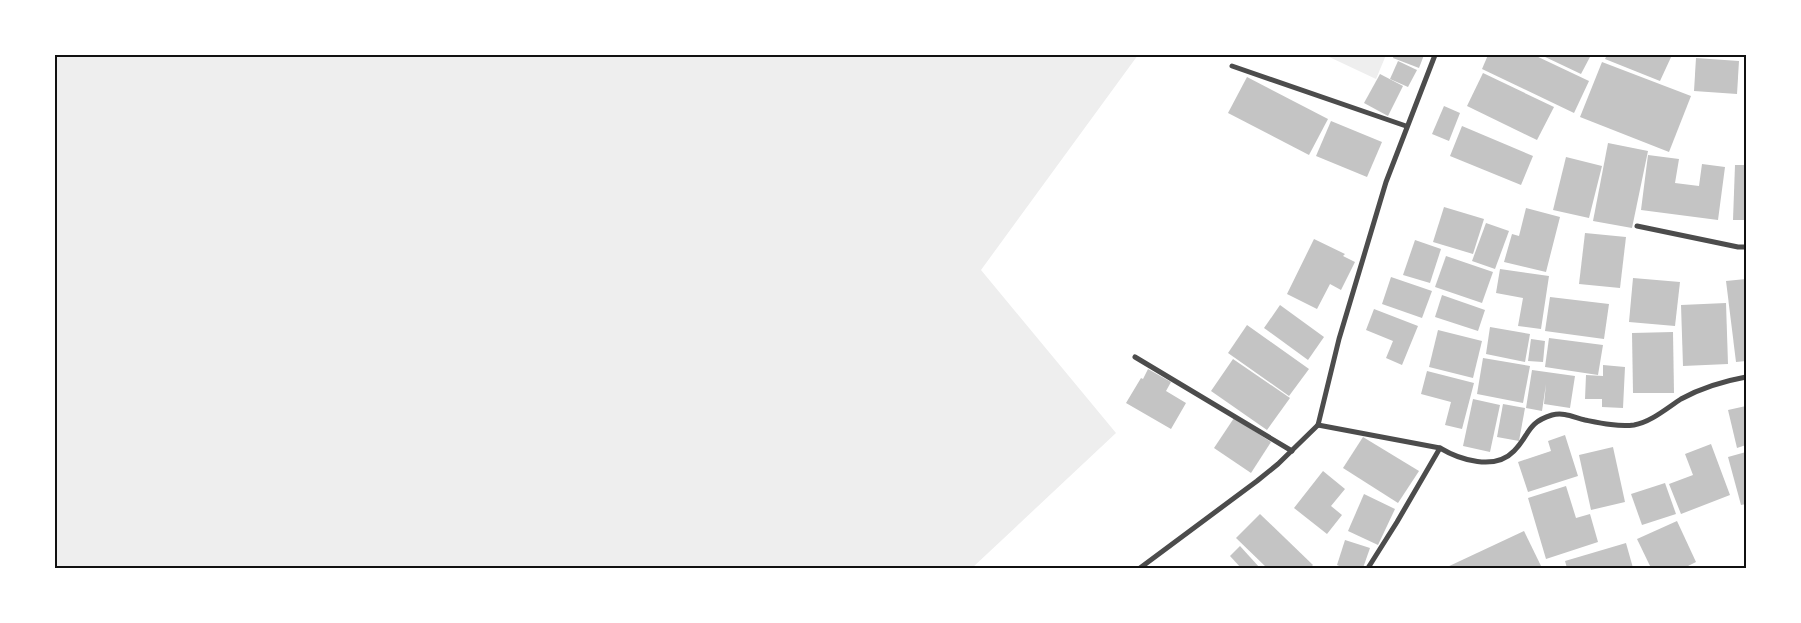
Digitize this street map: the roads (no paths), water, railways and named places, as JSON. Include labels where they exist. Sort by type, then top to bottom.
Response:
[{"type":"street","points":[[1140,568],[1257,481],[1292,451],[1318,425],[1339,339],[1386,182],[1435,55]]},
{"type":"street","points":[[1232,66],[1406,126]]},
{"type":"street","points":[[1637,226],[1738,247],[1746,247]]},
{"type":"street","points":[[1134,357],[1292,451]]},
{"type":"street","points":[[1318,425],[1440,448],[1462,458],[1491,463],[1505,458],[1514,452],[1536,421],[1552,415],[1565,414],[1605,423],[1636,425],[1648,420],[1683,398],[1725,381],[1746,378]]},
{"type":"street","points":[[1368,568],[1440,448]]}]
